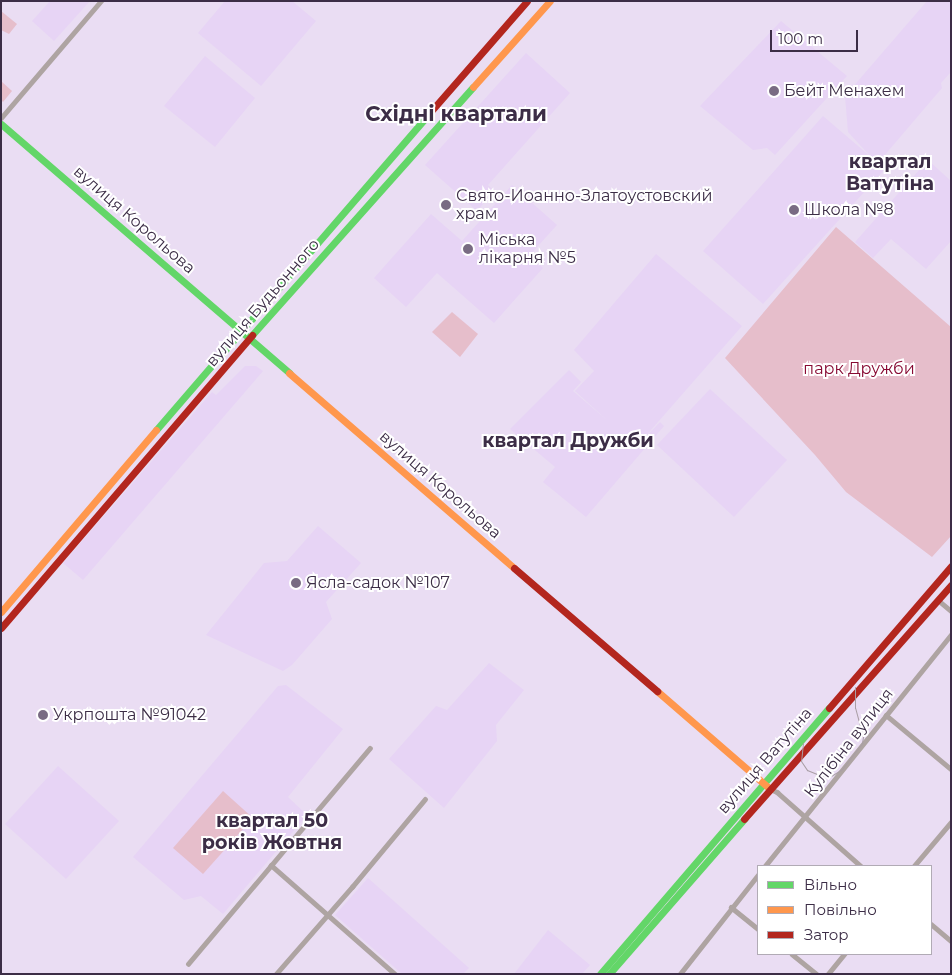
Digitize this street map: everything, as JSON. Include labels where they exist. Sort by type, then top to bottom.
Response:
[{"type":"main road","name":"вулиця Будьонного","points":[[1,612],[240,331],[527,1]]},
{"type":"main road","name":"вулиця Будьонного","points":[[1,628],[250,339],[550,1]]},
{"type":"main road","name":"вулиця Корольова","points":[[1,124],[766,786]]},
{"type":"main road","name":"вулиця Ватутіна","points":[[605,973],[766,786],[951,566]]},
{"type":"main road","name":"вулиця Ватутіна","points":[[766,786],[951,585]]},
{"type":"street","points":[[1,118],[101,1]]},
{"type":"street","points":[[938,600],[951,611]]},
{"type":"street","name":"Кулібіна вулиця","points":[[766,865],[951,635]]},
{"type":"street","points":[[886,716],[951,769]]},
{"type":"street","points":[[188,964],[370,748]]},
{"type":"street","name":"вулиця Корольова","points":[[766,786],[778,792],[860,865]]},
{"type":"street","points":[[278,973],[425,799]]},
{"type":"street","points":[[915,865],[951,822]]},
{"type":"street","points":[[271,865],[395,974]]},
{"type":"street","points":[[680,974],[757,876]]},
{"type":"street","points":[[731,907],[757,927]]},
{"type":"street","points":[[932,925],[951,941]]},
{"type":"street","points":[[793,955],[817,974]]},
{"type":"street","points":[[828,974],[843,955]]},
{"type":"shaded area","points":[[50,1],[90,1],[54,41],[32,21]]},
{"type":"shaded area","points":[[225,1],[292,1],[316,21],[261,86],[198,33]]},
{"type":"shaded area","name":"Школа №8","points":[[927,1],[951,2],[951,72],[941,83],[942,88],[878,163],[885,169],[763,304],[703,251],[823,116],[871,157],[848,132],[845,96]]},
{"type":"shaded area","name":"Бейт Менахем","points":[[781,21],[847,76],[775,155],[767,148],[753,150],[700,106]]},
{"type":"shaded area","points":[[526,53],[570,93],[488,185],[494,191],[477,211],[425,165]]},
{"type":"shaded area","points":[[205,56],[255,98],[215,147],[164,106]]},
{"type":"shaded area","points":[[928,160],[951,181],[951,241],[926,269],[891,239],[873,258],[855,242]]},
{"type":"shaded area","name":"Міська лікарня №5","points":[[512,185],[557,225],[529,256],[543,268],[494,323],[437,273],[406,307],[374,278],[431,214],[462,241]]},
{"type":"shaded area","points":[[656,254],[742,326],[637,446],[660,422],[664,426],[586,517],[543,482],[555,467],[510,429],[569,370],[581,382],[573,391],[608,421],[575,391],[594,371],[574,350]]},
{"type":"shaded area","points":[[245,366],[256,366],[263,371],[83,580],[63,563],[212,392],[216,395]]},
{"type":"shaded area","points":[[710,389],[787,460],[734,517],[657,445]]},
{"type":"shaded area","name":"Ясла-садок №107","points":[[318,526],[361,563],[326,602],[332,619],[292,665],[283,671],[206,635],[264,563],[287,561]]},
{"type":"shaded area","points":[[489,663],[524,690],[496,725],[497,741],[444,808],[389,759],[436,706],[447,710]]},
{"type":"shaded area","points":[[286,685],[343,729],[288,797],[307,815],[223,914],[201,896],[184,900],[133,857],[278,686]]},
{"type":"shaded area","points":[[58,766],[119,821],[66,879],[5,824]]},
{"type":"shaded area","points":[[368,878],[469,968],[463,974],[402,974],[335,915]]},
{"type":"shaded area","points":[[548,930],[590,965],[582,974],[514,974]]},
{"type":"green space","points":[[1,11],[17,24],[9,34],[1,30]]},
{"type":"green space","points":[[1,81],[12,91],[3,102],[1,100]]},
{"type":"green space","name":"парк Дружби","points":[[836,227],[951,327],[951,536],[932,557],[846,492],[815,455],[725,358]]},
{"type":"green space","points":[[452,312],[478,334],[460,357],[432,332]]},
{"type":"green space","points":[[223,791],[253,818],[203,874],[173,848]]},
{"type":"tram line","points":[[803,743],[801,761],[807,770],[822,776],[831,776],[842,769],[862,743],[863,737],[855,708],[855,687]]},
{"type":"traffic: fast","points":[[252,335],[473,87]]},
{"type":"traffic: fast","points":[[156,430],[425,118]]},
{"type":"traffic: fast","points":[[1,124],[289,373]]},
{"type":"traffic: fast","points":[[600,974],[829,708]]},
{"type":"traffic: fast","points":[[609,974],[744,819]]},
{"type":"traffic: slow","points":[[473,87],[550,1]]},
{"type":"traffic: slow","points":[[289,373],[514,568]]},
{"type":"traffic: slow","points":[[1,612],[156,430]]},
{"type":"traffic: slow","points":[[657,691],[770,789]]},
{"type":"traffic: jam","points":[[425,118],[527,1]]},
{"type":"traffic: jam","points":[[1,628],[252,335]]},
{"type":"traffic: jam","points":[[829,708],[951,566]]},
{"type":"traffic: jam","points":[[514,568],[657,691]]},
{"type":"traffic: jam","points":[[744,819],[951,585]]},
{"type":"place","name":"Бейт Менахем","points":[[774,91]]},
{"type":"place","name":"Свято-Иоанно-Златоустовский храм","points":[[446,205]]},
{"type":"place","name":"Школа №8","points":[[794,210]]},
{"type":"place","name":"Міська лікарня №5","points":[[468,249]]},
{"type":"place","name":"Ясла-садок №107","points":[[296,583]]},
{"type":"place","name":"Укрпошта №91042","points":[[43,715]]},
{"type":"district","name":"Східні квартали","points":[[456,114]]},
{"type":"district","name":"квартал Ватутіна","points":[[890,173]]},
{"type":"district","name":"квартал Дружби","points":[[568,441]]},
{"type":"district","name":"квартал 50 років Жовтня","points":[[272,832]]}]
